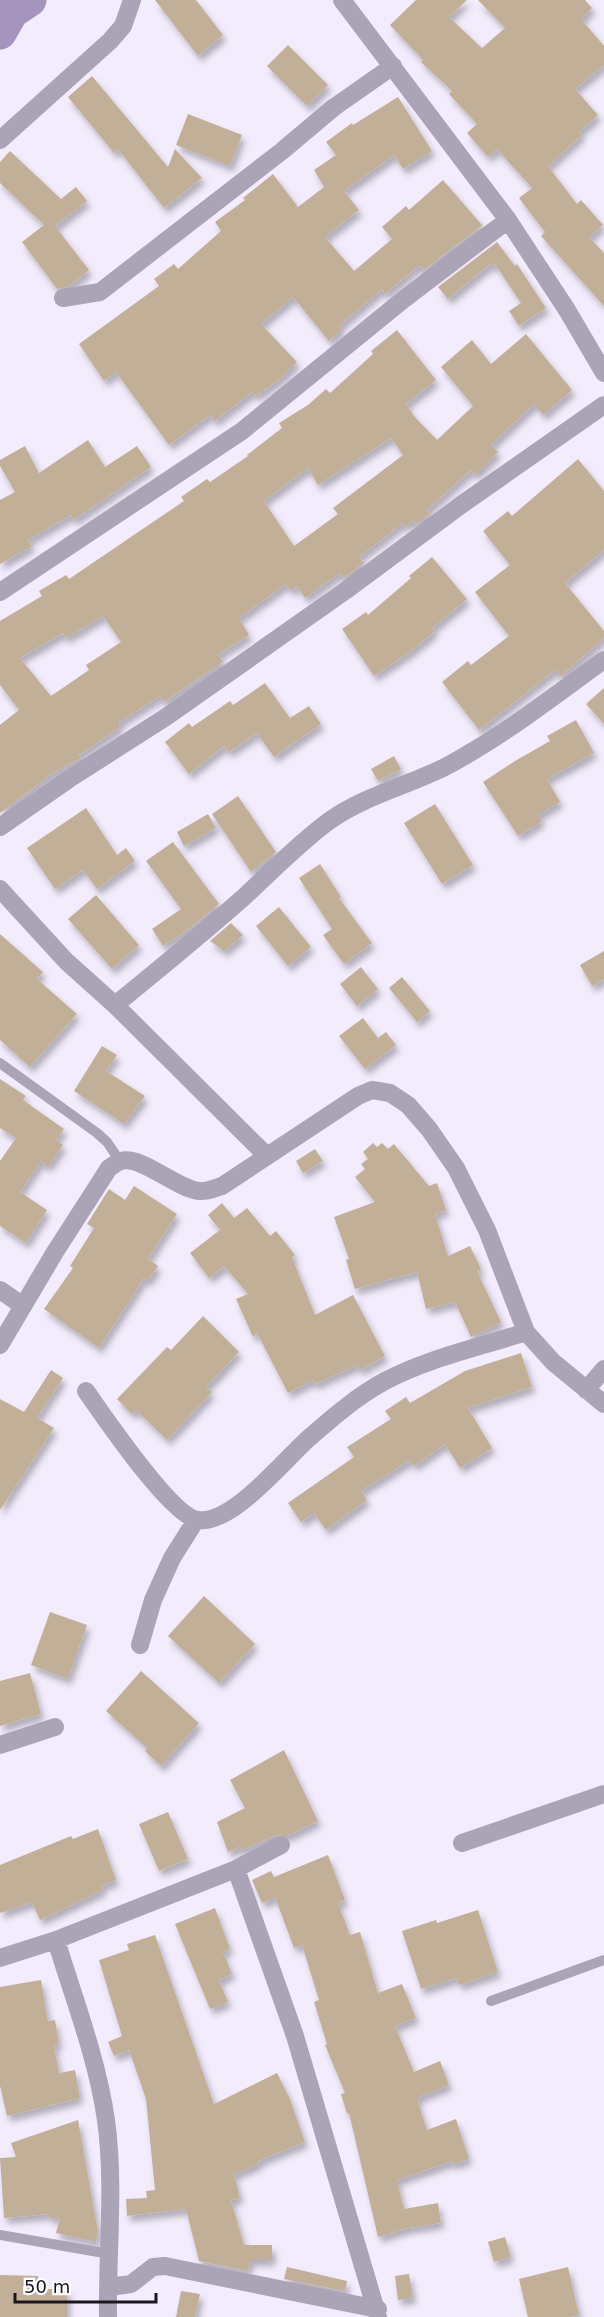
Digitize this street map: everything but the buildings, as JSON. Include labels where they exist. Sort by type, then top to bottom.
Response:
[{"type":"street","points":[[0,140],[110,41],[123,26],[132,0]]},
{"type":"street","points":[[342,0],[508,219],[567,310],[604,373]]},
{"type":"street","points":[[63,298],[100,292],[282,151],[333,108],[393,66]]},
{"type":"street","points":[[0,592],[242,431],[404,299],[508,219]]},
{"type":"street","points":[[0,827],[69,779],[166,717],[336,597],[461,504],[604,405]]},
{"type":"street","points":[[115,1005],[207,930],[297,847],[330,820],[359,803],[446,766],[510,728],[604,660]]},
{"type":"street","points":[[0,889],[66,961],[115,1005],[267,1156]]},
{"type":"street","points":[[0,1345],[109,1168],[120,1161],[130,1160],[171,1181],[197,1191],[206,1191],[222,1186],[358,1096],[372,1090],[390,1093],[408,1105],[429,1129],[456,1168],[487,1230],[526,1332],[553,1362],[604,1404]]},
{"type":"street","points":[[0,1290],[23,1306]]},
{"type":"street","points":[[86,1391],[136,1461],[175,1504],[196,1520],[211,1520],[259,1489],[307,1440],[354,1400],[384,1381],[411,1369],[526,1332]]},
{"type":"street","points":[[586,1390],[604,1370]]},
{"type":"street","points":[[140,1645],[153,1600],[172,1558],[196,1520]]},
{"type":"street","points":[[0,1745],[55,1727]]},
{"type":"street","points":[[462,1843],[604,1794]]},
{"type":"street","points":[[0,1958],[56,1940],[236,1869],[281,1845]]},
{"type":"street","points":[[109,2287],[131,2284],[153,2267],[165,2266],[378,2313],[295,2036],[236,1869]]},
{"type":"street","points":[[56,1940],[81,2018],[106,2120],[110,2166],[108,2317]]},
{"type":"lane","points":[[0,1063],[97,1133],[107,1142],[120,1161]]},
{"type":"lane","points":[[491,2001],[604,1960]]},
{"type":"lane","points":[[0,2235],[110,2254]]},
{"type":"waterway","points":[[0,33],[12,12],[30,0]]}]
